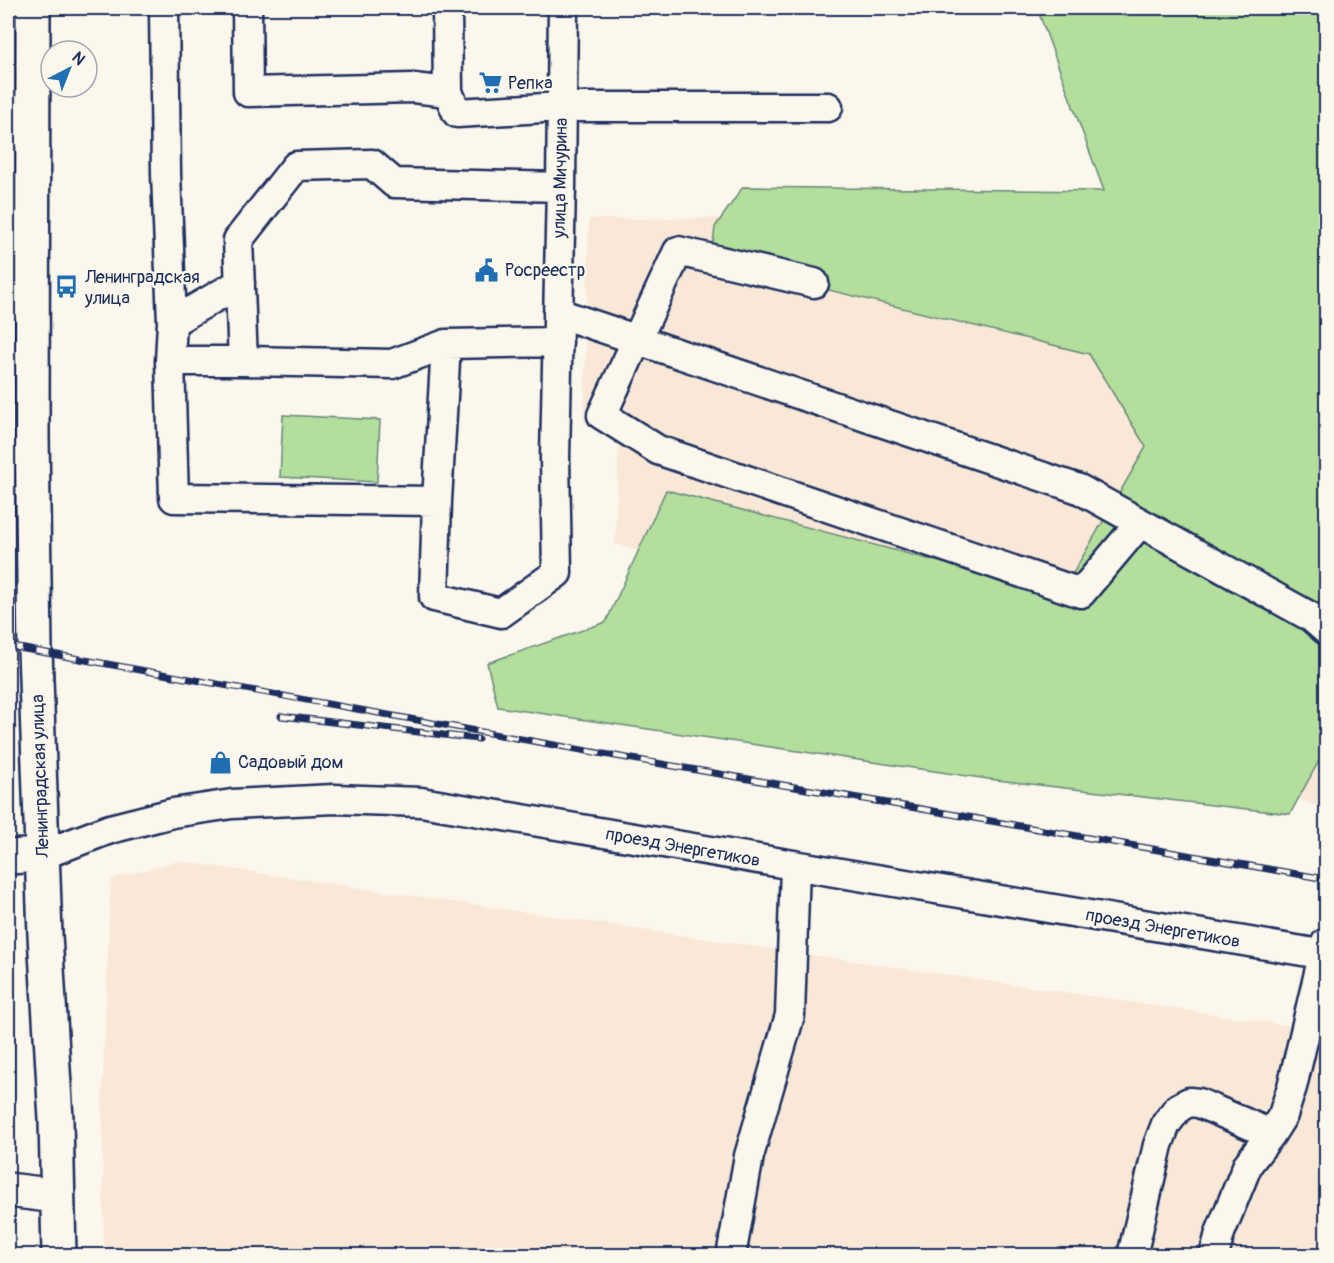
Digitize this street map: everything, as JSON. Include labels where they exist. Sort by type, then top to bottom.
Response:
[{"type":"main road","name":"Ленинградская улица","points":[[33,8],[20,132],[20,304],[32,435],[35,650],[46,947],[56,1119],[59,1256]]},
{"type":"main road","points":[[8,857],[42,855]]},
{"type":"main road","points":[[8,1190],[57,1196]]},
{"type":"street","points":[[164,8],[174,498],[436,501],[446,344]]},
{"type":"street","points":[[247,8],[248,92],[413,88],[447,92]]},
{"type":"street","points":[[447,8],[447,92],[457,112],[561,107],[828,107]]},
{"type":"street","name":"улица Мичурина","points":[[436,501],[434,597],[501,613],[557,573],[555,457],[563,8]]},
{"type":"street","points":[[243,361],[238,240],[296,166],[372,164],[394,183],[561,187]]},
{"type":"street","points":[[814,282],[678,251],[602,415],[658,450],[1081,593],[1140,523]]},
{"type":"street","points":[[172,322],[240,283]]},
{"type":"street","points":[[558,313],[1079,489],[1311,617],[1326,630]]},
{"type":"street","points":[[170,361],[392,364],[446,344],[558,342]]},
{"type":"street","name":"проезд Энергетиков","points":[[42,855],[110,829],[173,813],[232,804],[334,798],[421,802],[795,866],[1326,951]]},
{"type":"street","points":[[730,1256],[749,1155],[790,1015],[795,866]]},
{"type":"street","points":[[1214,1256],[1220,1233],[1248,1164],[1283,1115],[1326,951]]},
{"type":"street","points":[[1132,1256],[1158,1145],[1166,1124],[1178,1108],[1190,1102],[1199,1103],[1271,1134]]},
{"type":"shaded area","points":[[851,217],[1326,402],[1326,811],[1050,687],[615,544],[619,436],[584,422],[589,219]]},
{"type":"shaded area","points":[[178,861],[1326,1031],[1326,1241],[1323,1255],[104,1256],[102,1097],[111,879]]},
{"type":"green space","points":[[1037,8],[1326,8],[1326,748],[1290,814],[988,779],[498,707],[487,663],[606,622],[666,490],[1061,594],[1146,447],[1089,354],[711,261],[715,227],[743,187],[1104,191]]},
{"type":"green space","points":[[283,415],[380,420],[377,482],[280,477]]},
{"type":"green space","points":[[8,933],[14,940],[14,1149],[8,1152]]},
{"type":"railway","points":[[8,646],[604,754],[1326,879]]},
{"type":"railway","points":[[281,716],[478,739]]},
{"type":"place","name":"Репка","points":[[490,83]]},
{"type":"place","name":"Росреестр","points":[[487,270]]},
{"type":"place","name":"Ленинградская улица","points":[[67,287]]},
{"type":"place","name":"Садовый дом","points":[[220,762]]}]
